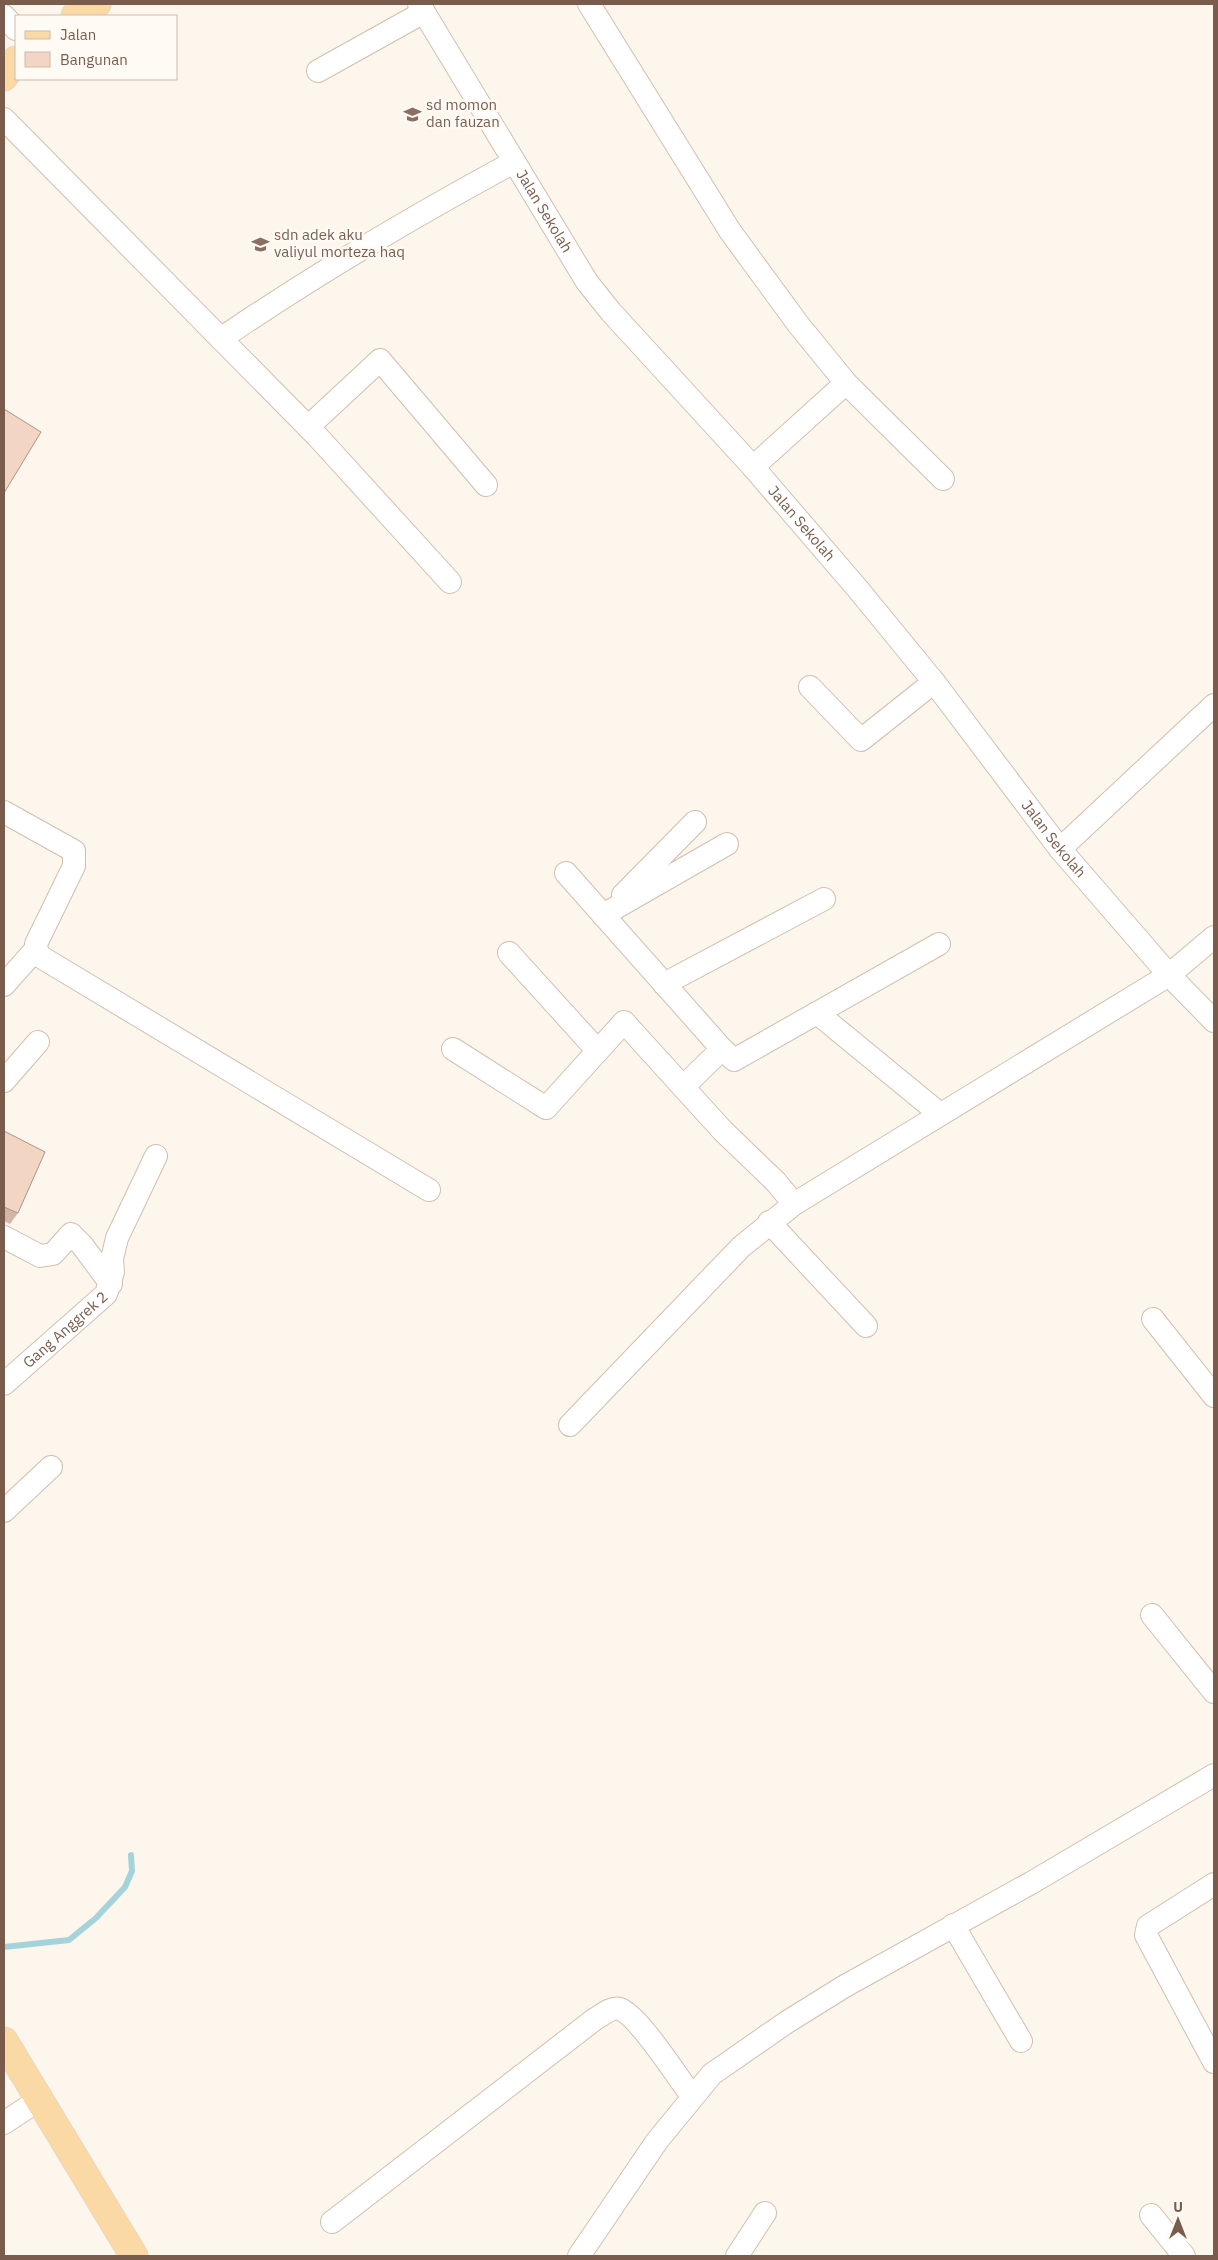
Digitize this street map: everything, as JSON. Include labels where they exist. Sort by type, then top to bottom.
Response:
[{"type":"main road","points":[[77,15],[97,4]]},
{"type":"main road","points":[[4,77],[15,61]]},
{"type":"main road","points":[[4,2041],[134,2256]]},
{"type":"street","points":[[589,4],[730,231],[798,324],[846,383],[943,479]]},
{"type":"street","points":[[318,71],[421,8]]},
{"type":"street","name":"Jalan Sekolah","points":[[421,8],[587,282],[611,312],[753,467],[857,588],[934,682],[1060,849],[1169,975],[1214,1021]]},
{"type":"street","points":[[4,16],[15,28]]},
{"type":"street","points":[[4,119],[308,427],[450,582]]},
{"type":"street","points":[[222,338],[273,303],[445,200],[514,162]]},
{"type":"street","points":[[308,427],[380,360],[486,485]]},
{"type":"street","points":[[753,467],[846,383]]},
{"type":"street","points":[[810,686],[861,740],[934,682]]},
{"type":"street","points":[[1060,849],[1214,705]]},
{"type":"street","points":[[4,812],[74,852],[74,866],[36,944],[36,949],[41,957],[429,1190]]},
{"type":"street","points":[[603,915],[695,822]]},
{"type":"street","points":[[603,915],[727,844]]},
{"type":"street","points":[[566,873],[722,1049],[734,1060],[939,944]]},
{"type":"street","points":[[664,984],[824,899]]},
{"type":"street","points":[[570,1426],[741,1247],[770,1222],[794,1204],[1169,975],[1214,937]]},
{"type":"street","points":[[4,985],[36,949]]},
{"type":"street","points":[[510,953],[597,1050]]},
{"type":"street","points":[[817,1013],[940,1114]]},
{"type":"street","points":[[453,1049],[546,1108],[624,1022],[723,1131],[776,1182],[794,1204]]},
{"type":"street","points":[[4,1081],[38,1042]]},
{"type":"street","points":[[683,1087],[722,1049]]},
{"type":"street","name":"Gang Anggrek 2","points":[[4,1384],[106,1294],[111,1284],[113,1272],[112,1258],[117,1238],[156,1156]]},
{"type":"street","points":[[770,1222],[866,1326]]},
{"type":"street","points":[[4,1237],[40,1256],[53,1254],[70,1234],[82,1245],[111,1284]]},
{"type":"street","points":[[1153,1319],[1214,1396]]},
{"type":"street","points":[[4,1511],[51,1466]]},
{"type":"street","points":[[1152,1615],[1214,1692]]},
{"type":"street","points":[[580,2256],[657,2141],[712,2074],[787,2022],[953,1925],[1072,1860],[1214,1775]]},
{"type":"street","points":[[1214,1884],[1148,1926],[1146,1935],[1214,2062]]},
{"type":"street","points":[[953,1925],[1022,2040]]},
{"type":"street","points":[[332,2222],[595,2020],[615,2009],[620,2009],[638,2024],[692,2096]]},
{"type":"street","points":[[4,2123],[40,2099]]},
{"type":"street","points":[[736,2256],[765,2213]]},
{"type":"street","points":[[1151,2215],[1184,2256]]},
{"type":"building","points":[[4,409],[41,432],[4,493]]},
{"type":"building","points":[[4,1131],[45,1152],[18,1213],[4,1207]]},
{"type":"waterway","points":[[4,1947],[69,1940],[96,1918],[125,1887],[132,1871],[131,1855]]},
{"type":"place","name":"sd momon dan fauzan","points":[[412,114]]},
{"type":"place","name":"sdn adek aku valiyul morteza haq","points":[[260,244]]}]
